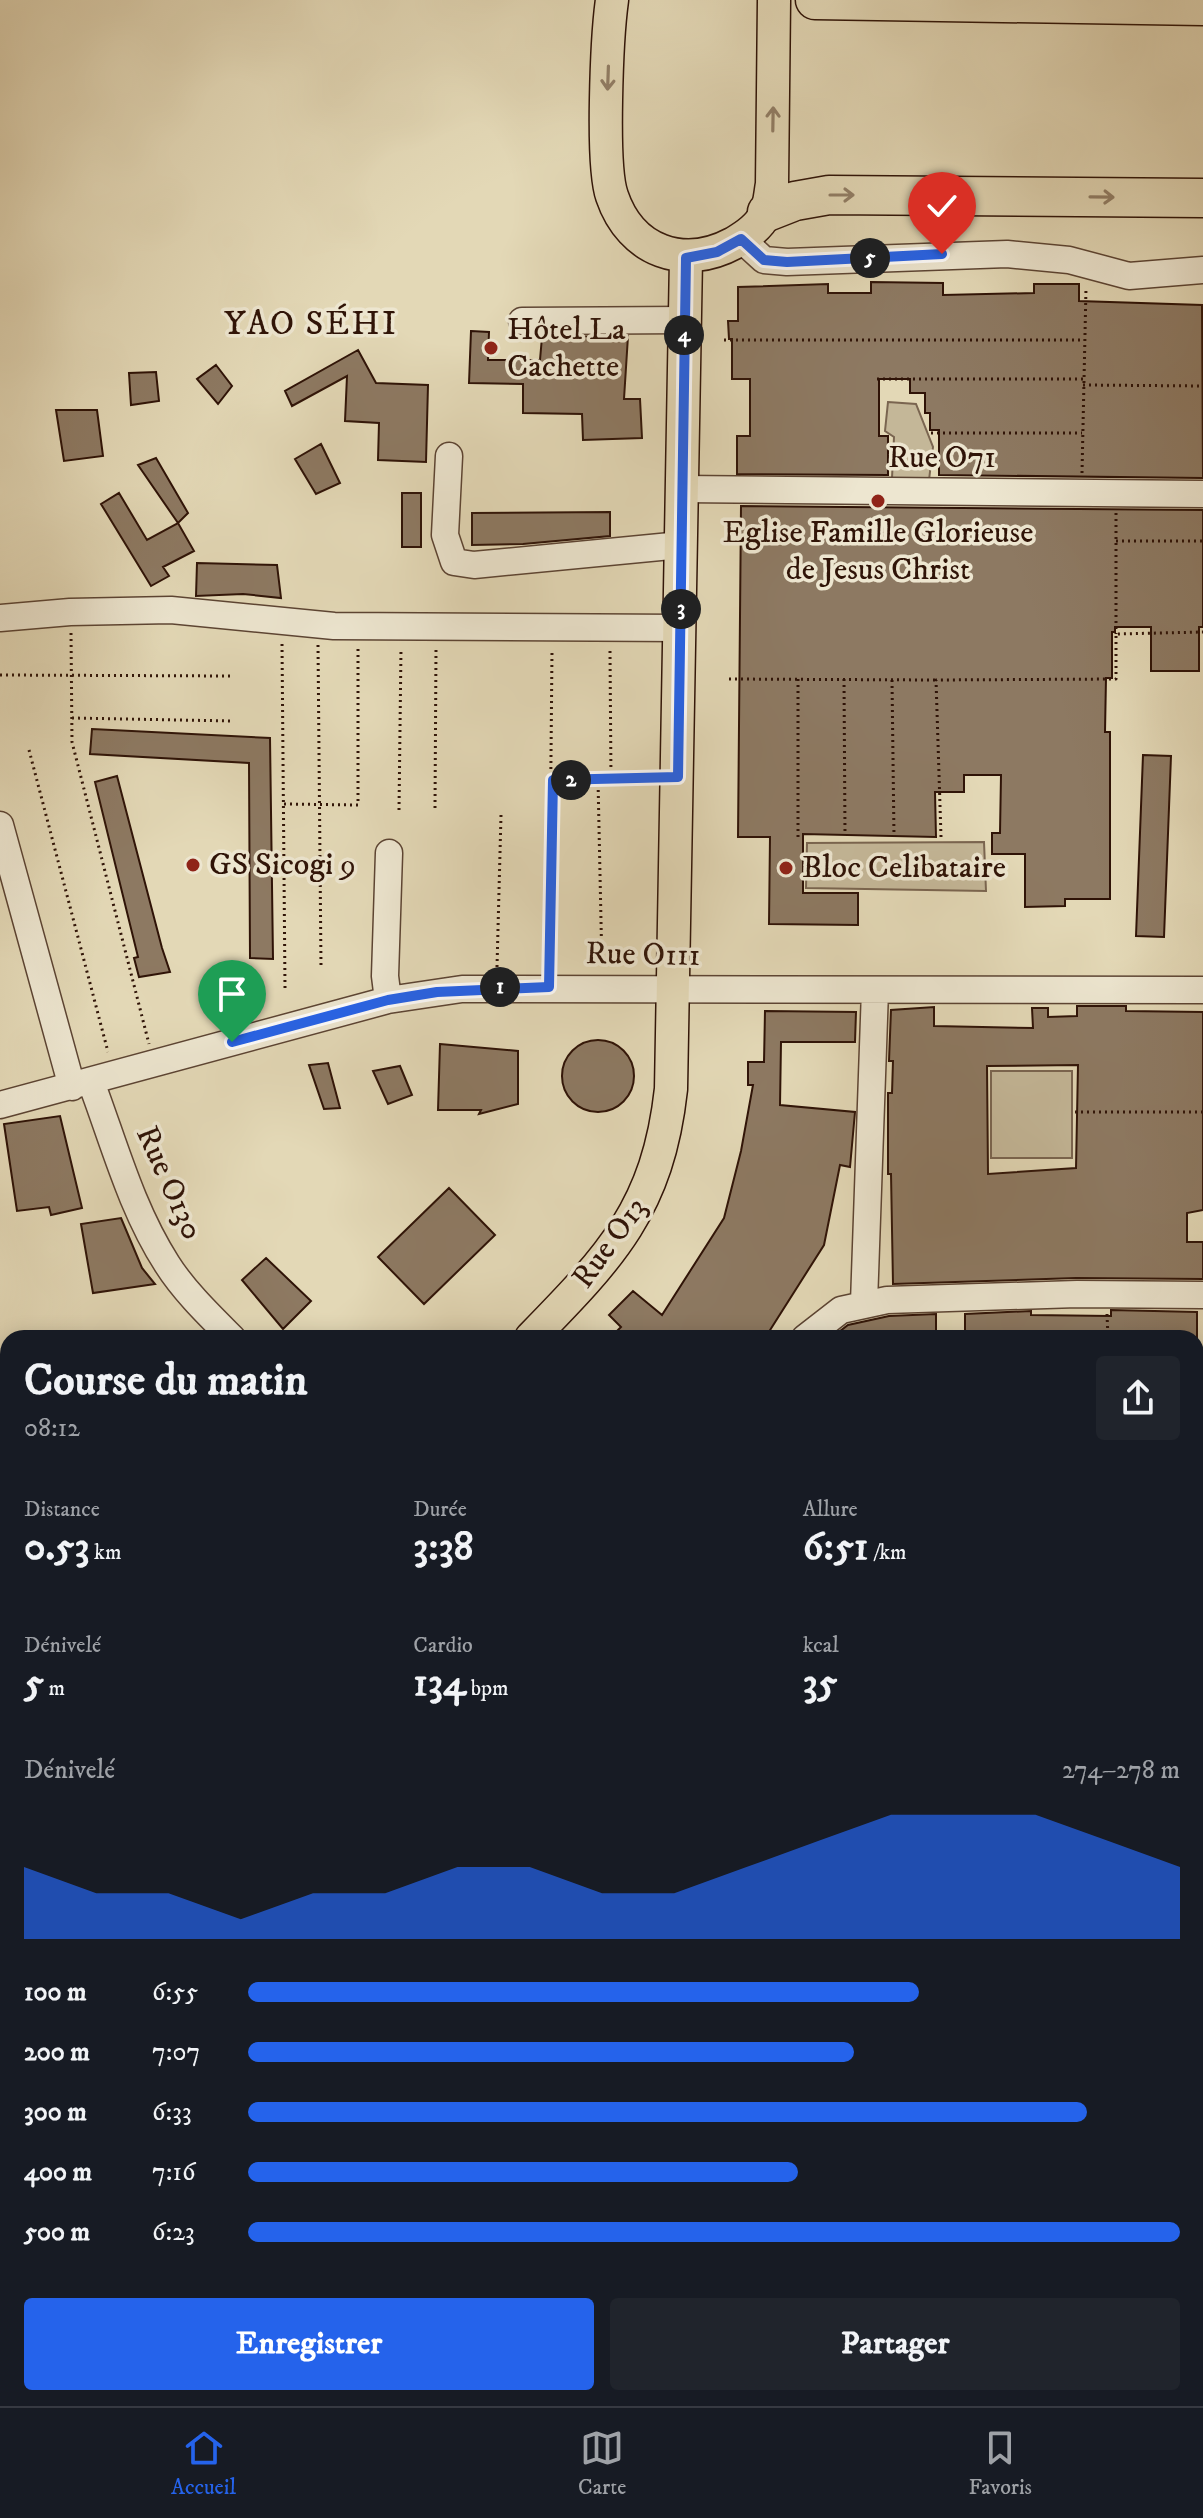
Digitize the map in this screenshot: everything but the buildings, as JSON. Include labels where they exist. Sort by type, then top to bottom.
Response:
[{"type":"highway","points":[[815,0],[1203,6]]},
{"type":"highway","points":[[754,225],[795,201],[829,195],[1203,198]]},
{"type":"main road","points":[[612,0],[607,106],[611,194],[630,226],[650,246],[686,258],[717,252],[754,225],[772,184],[774,0]]},
{"type":"main road","name":"Rue O13","points":[[539,1330],[599,1268],[634,1219],[652,1182],[666,1136],[678,777],[686,258]]},
{"type":"street","points":[[754,225],[764,260],[787,262],[1007,254],[1069,260],[1129,276],[1203,270]]},
{"type":"street","points":[[522,321],[685,320]]},
{"type":"street","points":[[449,456],[445,535],[454,562],[474,565],[681,545]]},
{"type":"street","name":"Rue O71","points":[[682,489],[1203,494]]},
{"type":"street","points":[[0,618],[70,612],[171,610],[282,623],[358,627],[681,628]]},
{"type":"street","name":"Rue O130","points":[[0,825],[138,1210],[169,1268],[225,1330]]},
{"type":"street","points":[[388,1000],[385,976],[389,853]]},
{"type":"street","name":"Rue O111","points":[[0,1105],[388,1000],[497,987],[1203,990]]},
{"type":"street","points":[[864,1303],[875,990]]},
{"type":"street","points":[[815,1330],[841,1310],[864,1303],[1065,1294],[1203,1295]]},
{"type":"path","points":[[1082,492],[1087,267]]},
{"type":"path","points":[[724,340],[1083,340]]},
{"type":"path","points":[[877,379],[1203,386]]},
{"type":"path","points":[[931,433],[1082,433]]},
{"type":"path","points":[[729,679],[1116,679],[1116,492]]},
{"type":"path","points":[[1116,541],[1203,541]]},
{"type":"path","points":[[70,612],[72,742],[154,1063]]},
{"type":"path","points":[[282,623],[285,988]]},
{"type":"path","points":[[318,625],[321,967]]},
{"type":"path","points":[[284,804],[358,805],[358,627]]},
{"type":"path","points":[[610,627],[611,780]]},
{"type":"path","points":[[399,810],[401,628]]},
{"type":"path","points":[[549,987],[552,628]]},
{"type":"path","points":[[435,808],[437,629]]},
{"type":"path","points":[[1116,634],[1203,632]]},
{"type":"path","points":[[0,675],[233,676]]},
{"type":"path","points":[[798,679],[798,837]]},
{"type":"path","points":[[844,679],[845,834]]},
{"type":"path","points":[[892,680],[894,837]]},
{"type":"path","points":[[936,680],[941,837]]},
{"type":"path","points":[[72,718],[232,721]]},
{"type":"path","points":[[29,750],[92,1081]]},
{"type":"path","points":[[553,780],[678,777]]},
{"type":"path","points":[[598,780],[602,988]]},
{"type":"path","points":[[497,987],[501,815]]},
{"type":"path","points":[[1075,1112],[1203,1112]]},
{"type":"shaded area","points":[[888,402],[916,404],[933,447],[929,480],[892,478],[894,437],[885,431]]},
{"type":"shaded area","points":[[984,842],[986,891],[806,888],[807,843]]},
{"type":"shaded area","points":[[991,1071],[1072,1071],[1072,1158],[991,1158]]},
{"type":"place","name":"Hôtel La Cachette","points":[[491,348]]},
{"type":"place","name":"Eglise Famille Glorieuse de Jesus Christ","points":[[878,501]]},
{"type":"place","name":"GS Sicogi 9","points":[[193,865]]},
{"type":"place","name":"Bloc Celibataire","points":[[786,868]]},
{"type":"district","name":"YAO SÉHI","points":[[311,324]]},
{"type":"route","points":[[232,1042],[388,1000],[462,989],[549,987],[553,780],[678,777],[686,258],[717,252],[741,239],[764,260],[787,262],[942,254]]}]
